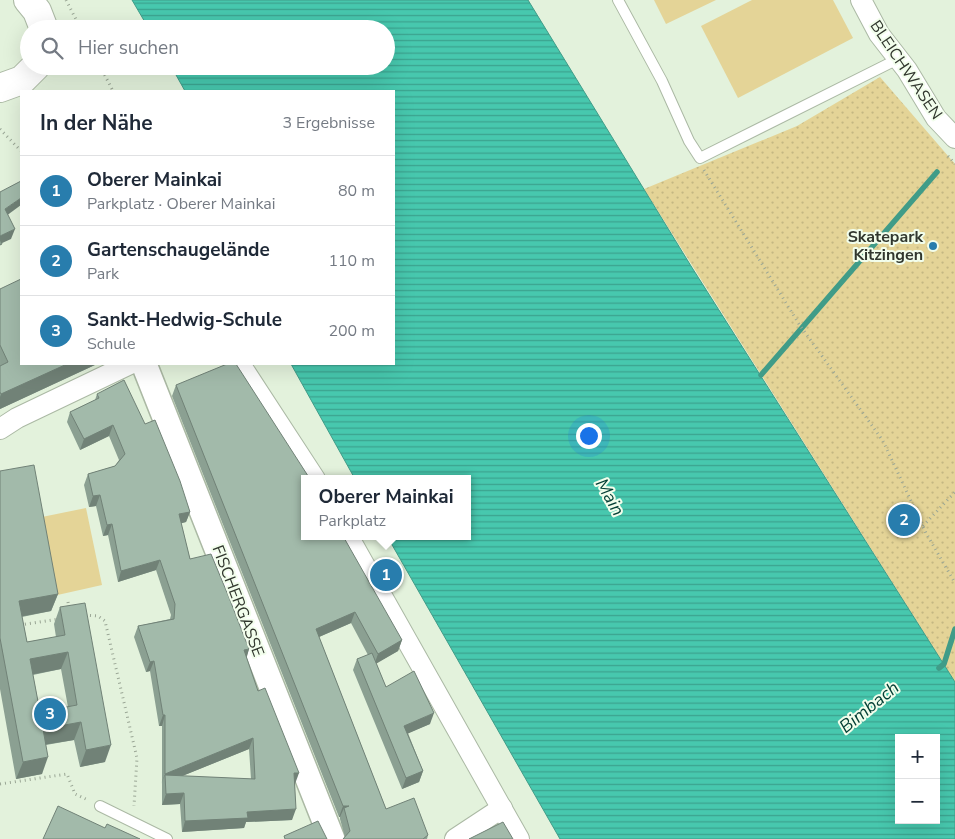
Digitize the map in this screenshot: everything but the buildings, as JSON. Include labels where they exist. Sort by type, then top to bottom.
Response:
[{"type":"main road","points":[[28,0],[37,11],[40,20]]},
{"type":"main road","points":[[12,90],[27,75]]},
{"type":"street","name":"BLEICHWASEN","points":[[861,0],[879,34],[907,70],[936,118],[955,138]]},
{"type":"street","points":[[0,429],[17,418],[128,365]]},
{"type":"street","name":"FISCHERGASSE","points":[[144,365],[332,839]]},
{"type":"street","points":[[241,365],[312,475]]},
{"type":"street","points":[[350,540],[519,839]]},
{"type":"street","points":[[455,839],[502,808]]},
{"type":"lane","points":[[618,0],[662,82],[689,141],[700,158],[898,59]]},
{"type":"lane","points":[[100,806],[167,839]]},
{"type":"path","points":[[66,0],[76,20]]},
{"type":"path","points":[[105,75],[112,90]]},
{"type":"path","points":[[0,129],[20,150]]},
{"type":"path","points":[[700,158],[706,175],[799,324],[882,442],[923,526],[955,583]]},
{"type":"path","points":[[923,526],[955,492]]},
{"type":"path","points":[[68,602],[71,617]]},
{"type":"path","points":[[77,616],[98,616],[105,621],[136,758],[132,822]]},
{"type":"path","points":[[15,626],[61,618]]},
{"type":"path","points":[[0,784],[67,774],[75,794]]},
{"type":"shaded area","points":[[654,0],[716,0],[666,24]]},
{"type":"shaded area","points":[[752,0],[833,0],[853,38],[738,98],[701,26]]},
{"type":"shaded area","points":[[880,77],[955,164],[955,682],[644,189],[797,126]]},
{"type":"shaded area","points":[[86,508],[102,585],[53,596],[37,518]]},
{"type":"water","name":"Main","points":[[132,0],[528,0],[691,266],[955,682],[955,839],[560,839],[389,540],[471,540],[471,475],[353,475],[292,365],[395,365],[395,90],[184,90],[176,75],[395,75],[395,20],[144,20]]},
{"type":"waterway","points":[[761,375],[937,172]]},
{"type":"waterway","name":"Bimbach","points":[[939,668],[944,664],[955,629]]},
{"type":"place","name":"Skatepark Kitzingen","points":[[933,246]]},
{"type":"place","name":"Gartenschaugelände","points":[[904,520]]},
{"type":"place","name":"Oberer Mainkai","points":[[386,575]]},
{"type":"place","name":"Sankt-Hedwig-Schule","points":[[50,714]]}]
